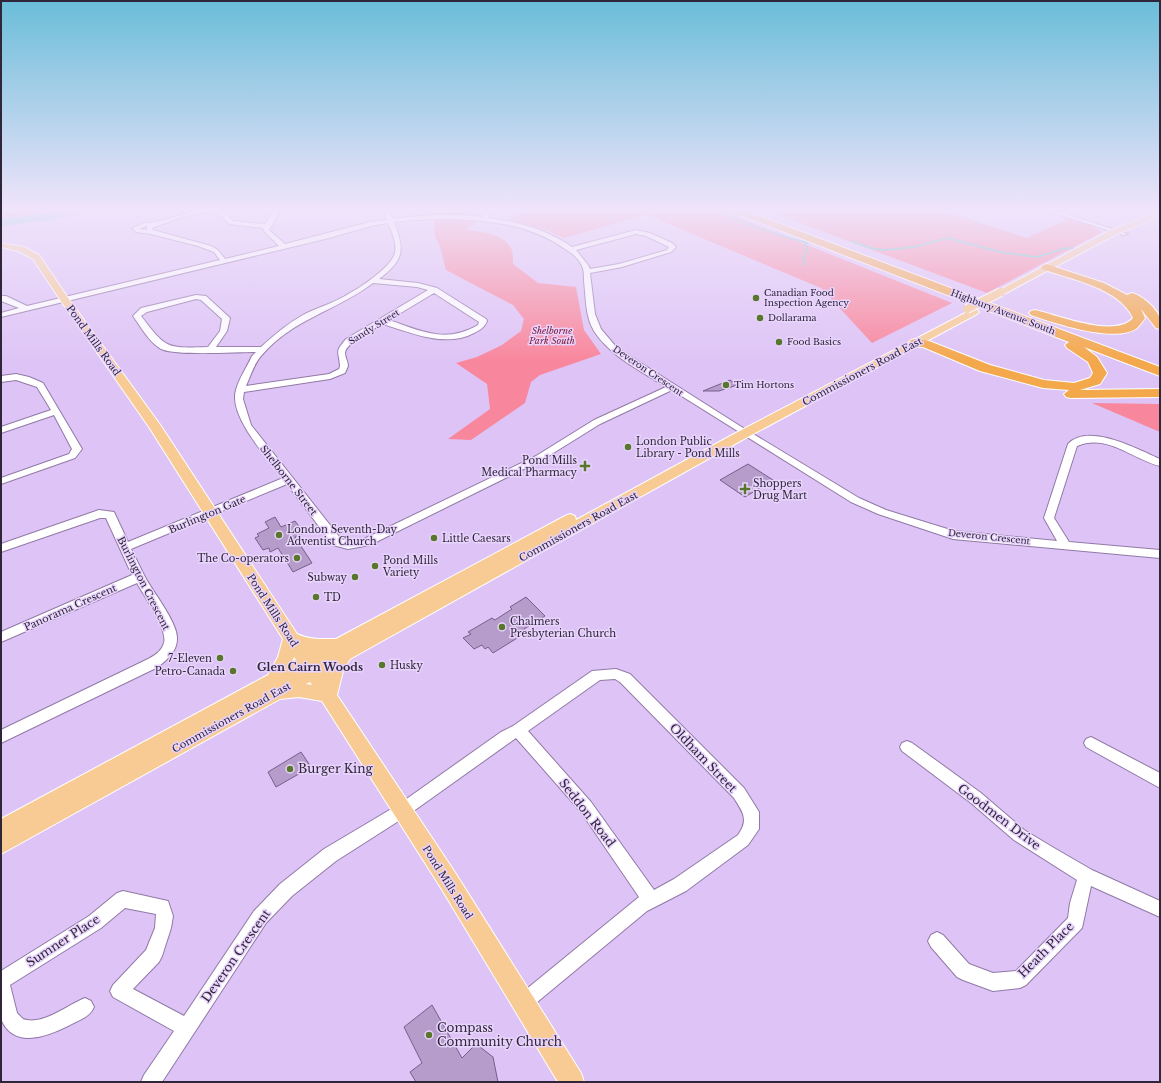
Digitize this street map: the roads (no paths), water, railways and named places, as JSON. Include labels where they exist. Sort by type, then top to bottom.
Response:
[{"type":"highway","name":"Highbury Avenue South","points":[[882,260],[1002,300],[1160,372]]},
{"type":"highway","name":"Highbury Avenue South","points":[[892,260],[1160,361]]},
{"type":"highway","points":[[1002,300],[1066,322],[1096,329],[1125,328],[1135,324],[1138,321],[1138,314],[1134,306],[1121,296],[1053,268]]},
{"type":"highway","points":[[1053,268],[1106,284],[1130,295],[1149,310],[1160,325]]},
{"type":"highway","points":[[911,341],[925,344],[969,362],[1004,374],[1043,384],[1076,387],[1096,380],[1100,374],[1098,366],[1082,351],[1002,300]]},
{"type":"highway","points":[[911,341],[919,348],[961,368],[998,381],[1023,387],[1077,395],[1160,393]]},
{"type":"main road","name":"Pond Mills Road","points":[[38,260],[64,299],[155,426],[211,512],[371,763],[403,810],[524,1002],[572,1082]]},
{"type":"main road","name":"Commissioners Road East","points":[[1,829],[273,688],[310,668],[351,639],[911,341],[971,311],[1002,300],[1067,260]]},
{"type":"main road","name":"Commissioners Road East","points":[[310,668],[345,655],[741,431]]},
{"type":"main road","points":[[345,655],[337,664],[332,675],[332,686],[328,695],[299,690],[285,691],[273,688],[286,658],[291,638],[302,643],[317,646],[338,644],[351,639]]},
{"type":"main road","name":"Commissioners Road East","points":[[1,844],[273,688]]},
{"type":"street","name":"Deveron Crescent","points":[[1,315],[230,260]]},
{"type":"street","points":[[240,390],[256,356],[279,334],[305,318],[347,298],[373,281],[394,260]]},
{"type":"street","name":"Deveron Crescent","points":[[580,260],[586,266],[591,314],[597,328],[606,342],[614,350],[741,431],[856,500],[908,522],[953,535],[1160,554]]},
{"type":"street","points":[[586,272],[620,266],[641,260]]},
{"type":"street","points":[[373,281],[418,285],[434,290],[483,321],[481,326],[471,332],[459,336],[445,337],[416,331],[383,321]]},
{"type":"street","name":"Sandy Street","points":[[240,390],[339,374],[344,369],[345,364],[341,354],[343,348],[349,341],[434,290]]},
{"type":"street","points":[[211,349],[225,331],[226,318],[203,298],[196,297],[144,310],[137,316],[154,339],[164,347],[178,350],[264,349]]},
{"type":"street","points":[[1,299],[3,298],[27,309]]},
{"type":"street","points":[[1,379],[16,377],[40,384],[77,449],[72,456],[1,481]]},
{"type":"street","name":"Shelborne Street","points":[[240,390],[239,399],[247,425],[337,542],[348,545],[366,542],[539,458],[597,422],[672,387]]},
{"type":"street","points":[[1,430],[55,412]]},
{"type":"street","points":[[1064,544],[1049,518],[1073,444],[1086,438],[1099,439],[1116,444],[1160,463]]},
{"type":"street","name":"Burlington Gate","points":[[126,547],[288,480]]},
{"type":"street","name":"Burlington Crescent","points":[[1,548],[99,514],[110,515],[139,577],[170,630],[171,641],[168,650],[162,657],[1,737]]},
{"type":"street","name":"Panorama Crescent","points":[[1,637],[139,577]]},
{"type":"street","name":"Oldham Street","points":[[403,810],[506,736],[518,730],[597,675],[616,674],[626,678],[739,793],[751,812],[751,829],[743,840],[680,885],[641,905],[524,1002]]},
{"type":"street","name":"Seddon Road","points":[[518,730],[586,807],[651,900]]},
{"type":"street","points":[[1091,742],[1160,781]]},
{"type":"street","name":"Goodmen Drive","points":[[907,747],[976,798],[1019,835],[1048,854],[1086,876],[1160,909]]},
{"type":"street","name":"Deveron Crescent","points":[[151,1082],[260,917],[286,890],[330,856],[403,810]]},
{"type":"street","name":"Heath Place","points":[[937,942],[963,971],[994,982],[1020,979],[1076,922],[1078,903],[1086,876]]},
{"type":"street","name":"Sumner Place","points":[[1,982],[95,922],[123,899],[162,907],[165,916],[163,928],[153,956],[119,991],[174,1022],[187,1027]]},
{"type":"street","points":[[1,982],[10,1018],[14,1024],[21,1028],[30,1030],[43,1027],[84,1006]]},
{"type":"waterway","points":[[803,260],[805,263],[804,265]]},
{"type":"place","name":"Canadian Food Inspection Agency","points":[[756,298]]},
{"type":"place","name":"Dollarama","points":[[760,318]]},
{"type":"place","name":"Food Basics","points":[[779,342]]},
{"type":"place","name":"Tim Hortons","points":[[726,385]]},
{"type":"place","name":"London Public Library - Pond Mills","points":[[628,447]]},
{"type":"place","name":"Pond Mills Medical Pharmacy","points":[[585,466]]},
{"type":"place","name":"Shoppers Drug Mart","points":[[745,489]]},
{"type":"place","name":"London Seventh-Day Adventist Church","points":[[279,535]]},
{"type":"place","name":"Little Caesars","points":[[434,538]]},
{"type":"place","name":"The Co-operators","points":[[297,558]]},
{"type":"place","name":"Pond Mills Variety","points":[[375,566]]},
{"type":"place","name":"Subway","points":[[355,577]]},
{"type":"place","name":"TD","points":[[316,597]]},
{"type":"place","name":"Chalmers Presbyterian Church","points":[[502,627]]},
{"type":"place","name":"7-Eleven","points":[[220,658]]},
{"type":"place","name":"Husky","points":[[382,665]]},
{"type":"place","name":"Petro-Canada","points":[[233,671]]},
{"type":"place","name":"Burger King","points":[[290,769]]},
{"type":"place","name":"Compass Community Church","points":[[429,1035]]},
{"type":"district","name":"Glen Cairn Woods","points":[[310,667]]},
{"type":"park label","name":"Shelborne Park South","points":[[552,336]]}]
